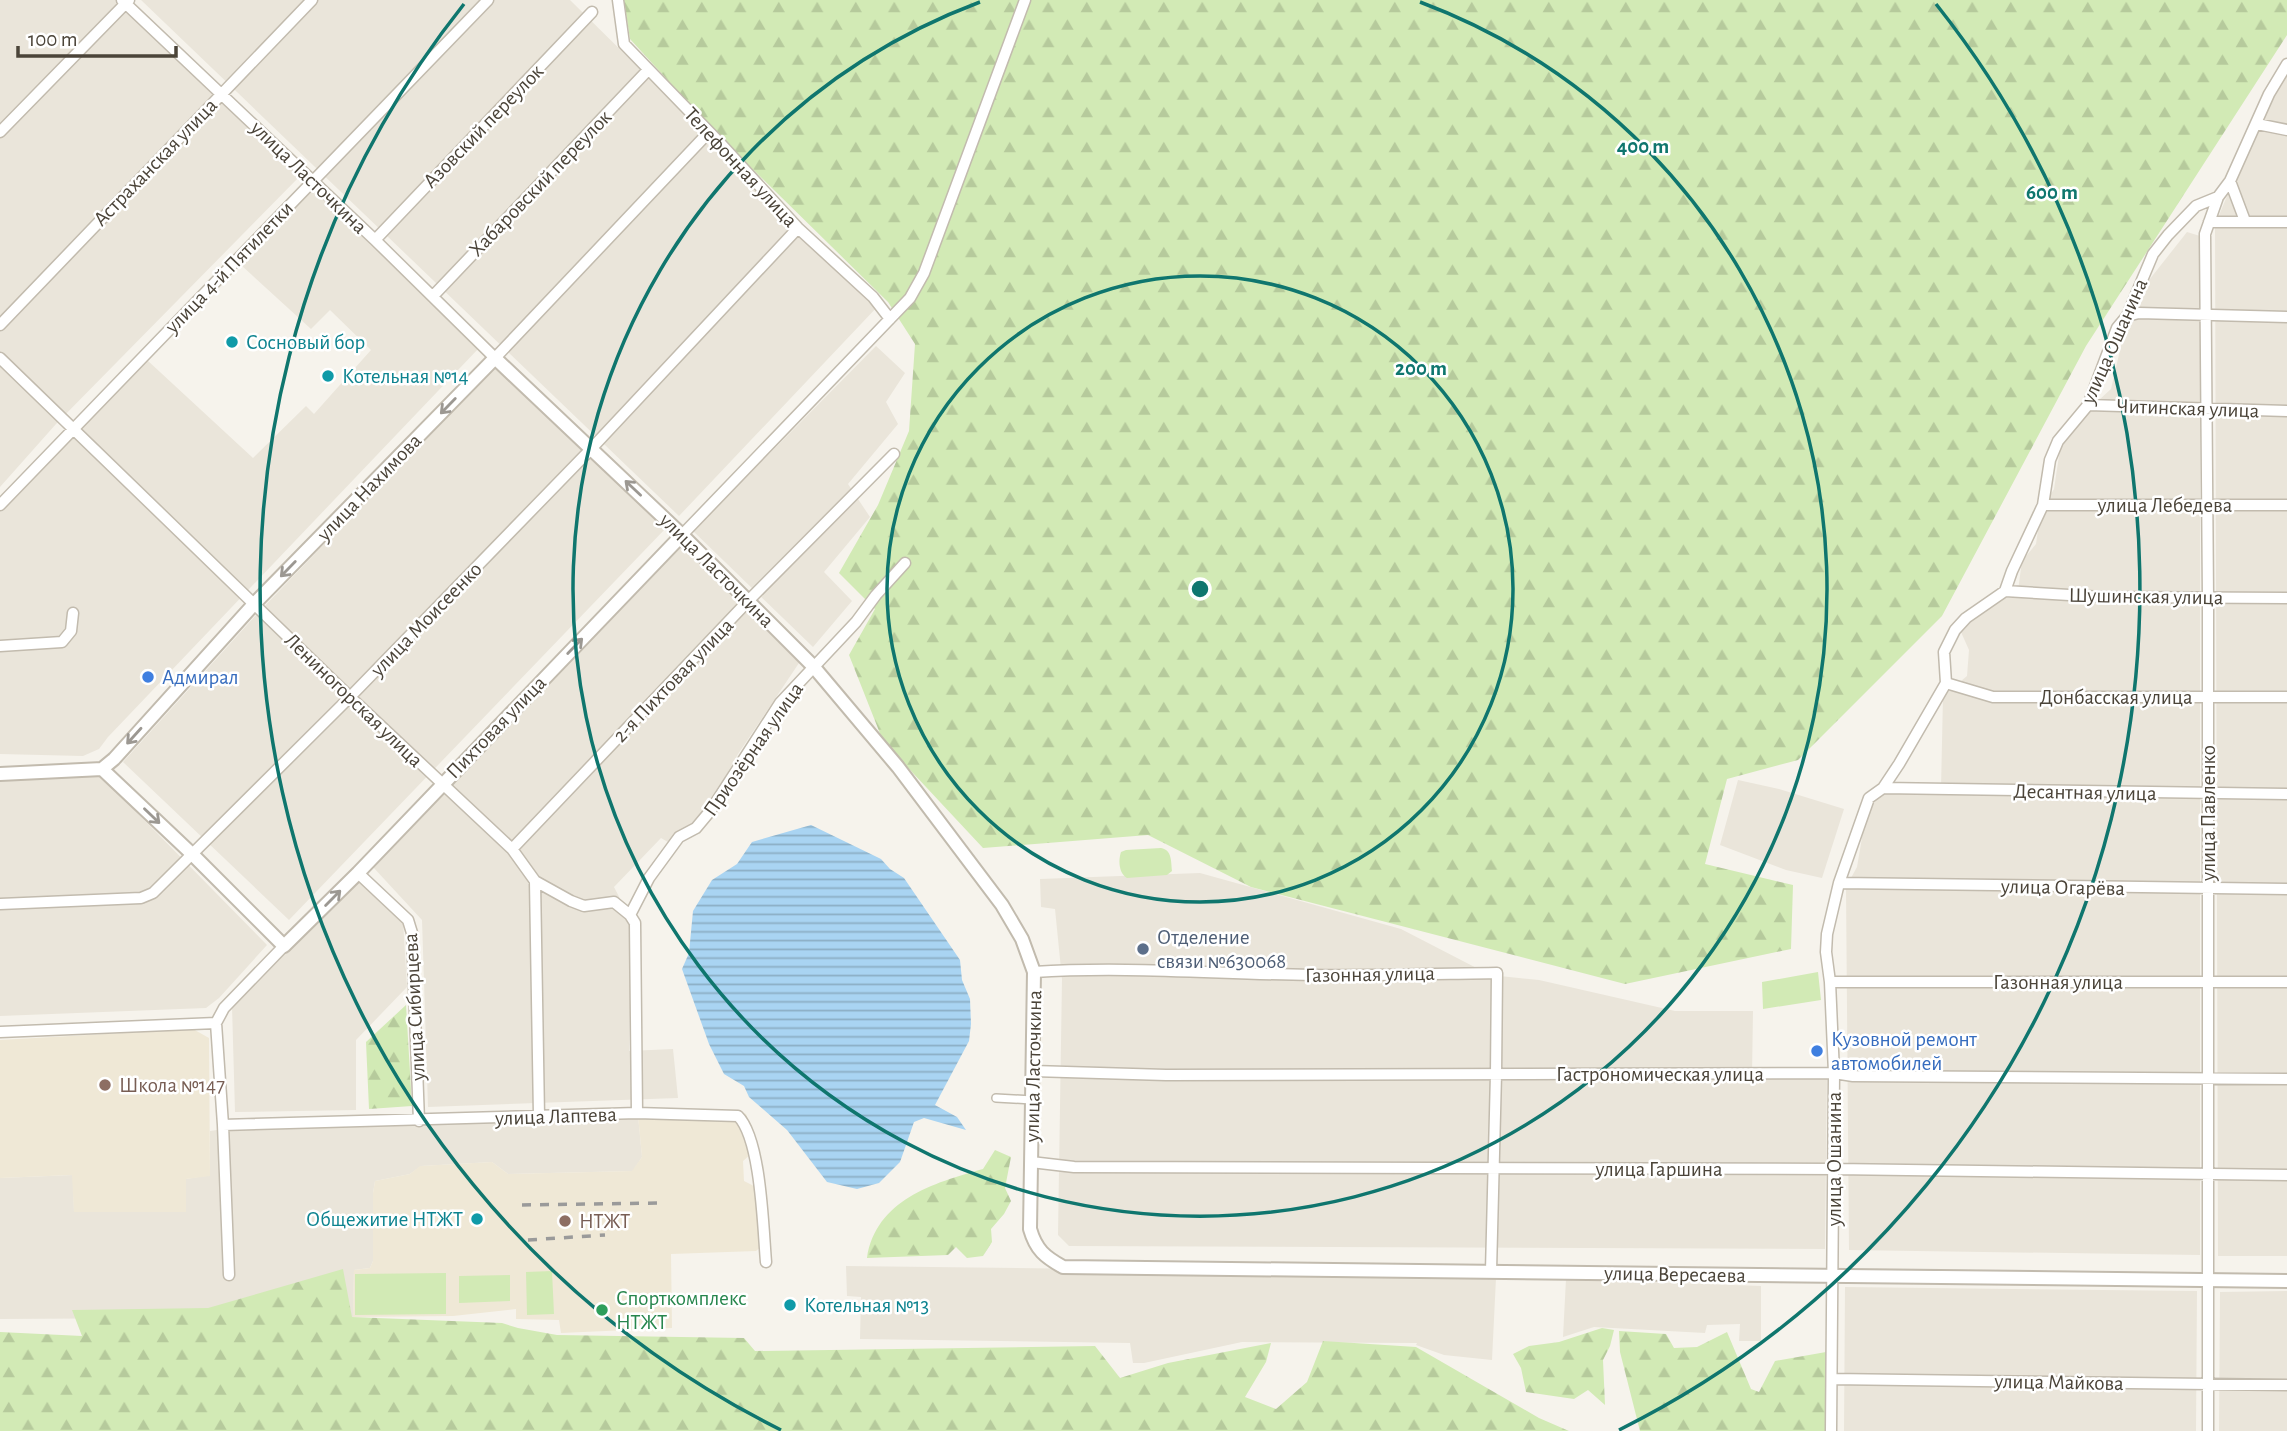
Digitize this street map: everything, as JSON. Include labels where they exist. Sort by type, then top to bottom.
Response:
[{"type":"street","name":"Астраханская улица","points":[[0,325],[312,0]]},
{"type":"street","name":"улица 4-й Пятилетки","points":[[0,505],[488,0]]},
{"type":"street","name":"Телефонная улица","points":[[618,0],[624,44],[798,228],[873,297],[890,319]]},
{"type":"street","name":"Пихтовая улица","points":[[216,1023],[224,1008],[358,873],[910,298],[924,273],[1025,0]]},
{"type":"street","name":"улица Ласточкина","points":[[126,1],[682,535],[813,666],[898,767],[1002,905],[1022,939],[1034,972],[1030,1229],[1035,1245],[1044,1256],[1063,1266]]},
{"type":"street","points":[[0,132],[126,1]]},
{"type":"street","name":"Азовский переулок","points":[[375,240],[592,12]]},
{"type":"street","name":"улица Ошанина","points":[[2005,591],[2043,505],[2050,460],[2058,441],[2088,405],[2117,327],[2127,316],[2153,254],[2196,206],[2218,197],[2230,181],[2270,94],[2287,64]]},
{"type":"street","name":"Хабаровский переулок","points":[[433,296],[648,70]]},
{"type":"street","points":[[2257,124],[2287,130]]},
{"type":"street","name":"улица Нахимова","points":[[102,769],[254,604],[495,358],[709,132]]},
{"type":"street","points":[[2230,181],[2245,221]]},
{"type":"street","name":"улица Павленко","points":[[2208,1431],[2205,234],[2218,197]]},
{"type":"street","points":[[2209,222],[2287,222]]},
{"type":"street","name":"улица Моисеенко","points":[[0,904],[141,898],[153,893],[350,697],[591,449],[798,228]]},
{"type":"street","points":[[2127,316],[2139,313],[2287,317]]},
{"type":"street","name":"Лениногорская улица","points":[[0,358],[350,697],[512,849],[535,881]]},
{"type":"street","name":"Читинская улица","points":[[2088,405],[2287,411]]},
{"type":"street","name":"2-я Пихтовая улица","points":[[512,849],[749,600],[894,454]]},
{"type":"street","name":"улица Лебедева","points":[[2043,505],[2287,505]]},
{"type":"street","name":"Приозёрная улица","points":[[630,915],[649,878],[679,837],[696,828],[711,810],[780,703],[856,622],[905,563]]},
{"type":"street","points":[[1946,683],[1944,652],[1955,630],[1966,618],[2005,591]]},
{"type":"street","name":"Шушинская улица","points":[[2005,591],[2102,597],[2287,598]]},
{"type":"street","points":[[0,646],[62,642],[71,631],[74,613]]},
{"type":"street","name":"улица Ошанина","points":[[1831,1431],[1835,1168],[1834,1073],[1826,952],[1828,934],[1839,883],[1869,799],[1883,788],[1946,683]]},
{"type":"street","name":"Донбасская улица","points":[[1946,683],[1993,697],[2287,697]]},
{"type":"street","points":[[0,774],[102,769],[284,946]]},
{"type":"street","name":"Десантная улица","points":[[1883,788],[2287,794]]},
{"type":"street","name":"улица Сибирцева","points":[[358,873],[408,920],[412,933],[419,1121]]},
{"type":"street","points":[[535,881],[584,906],[614,902],[630,915],[635,923],[637,1113]]},
{"type":"street","points":[[535,881],[539,1116]]},
{"type":"street","name":"улица Огарёва","points":[[1839,883],[2287,889]]},
{"type":"street","name":"Газонная улица","points":[[1034,972],[1066,970],[1312,975],[1497,973],[1496,1074]]},
{"type":"street","name":"Газонная улица","points":[[1830,982],[2287,982]]},
{"type":"street","points":[[0,1032],[216,1023],[229,1275]]},
{"type":"street","name":"Гастрономическая улица","points":[[1033,1072],[1166,1075],[1834,1073],[1853,1076],[2287,1079]]},
{"type":"street","points":[[1491,1271],[1496,1074]]},
{"type":"street","points":[[996,1098],[1032,1100]]},
{"type":"street","name":"улица Лаптева","points":[[223,1125],[637,1113],[738,1116],[745,1123],[754,1146],[766,1262]]},
{"type":"street","name":"улица Гаршина","points":[[1031,1162],[1074,1167],[1835,1168],[2287,1175]]},
{"type":"street","name":"улица Вересаева","points":[[1063,1266],[1091,1269],[1163,1267],[2287,1281]]},
{"type":"street","name":"улица Майкова","points":[[1832,1378],[2287,1385]]},
{"type":"shaded area","points":[[0,0],[118,0],[301,175],[56,424],[0,487]]},
{"type":"shaded area","points":[[141,0],[570,0],[879,305],[679,516]]},
{"type":"shaded area","points":[[2287,76],[2287,1256],[2218,1256],[2215,225],[2262,112]]},
{"type":"shaded area","points":[[312,187],[479,348],[99,749],[83,756],[0,754],[0,511],[147,360],[253,458],[306,406],[314,414],[371,350],[330,310],[311,329],[241,265]]},
{"type":"shaded area","points":[[2187,232],[2200,236],[2200,1255],[1849,1250],[1846,887],[1857,867],[1864,826],[1879,789],[1941,789],[1943,696],[1967,676],[1969,650],[1961,632],[1966,618],[1992,598],[2017,598],[2022,561],[2036,544],[2041,510],[2054,489],[2060,449],[2088,410],[2111,389],[2131,303]]},
{"type":"shaded area","points":[[876,346],[905,373],[886,402],[898,424],[848,484],[870,517],[824,572],[852,601],[813,647],[693,531]]},
{"type":"shaded area","points":[[497,364],[666,528],[289,920],[123,762],[256,615]]},
{"type":"shaded area","points":[[680,545],[799,663],[738,754],[710,804],[678,848],[661,838],[614,887],[632,922],[629,1051],[673,1049],[678,1098],[428,1107],[422,920],[373,867]]},
{"type":"shaded area","points":[[101,776],[267,945],[219,998],[206,1008],[0,1016],[0,780]]},
{"type":"shaded area","points":[[1738,780],[1779,789],[1844,809],[1822,878],[1786,870],[1720,845]]},
{"type":"shaded area","points":[[1200,873],[1401,929],[1490,975],[1539,980],[1675,1011],[1753,1011],[1752,1075],[1827,1074],[1825,1249],[1069,1246],[1058,1235],[1062,979],[1055,909],[1041,907],[1040,879]]},
{"type":"shaded area","points":[[361,876],[403,920],[407,987],[356,1040],[356,1110],[235,1112],[232,1006]]},
{"type":"shaded area","name":"Школа №147","points":[[193,1029],[209,1038],[210,1176],[186,1179],[186,1212],[74,1212],[72,1175],[0,1178],[0,1040]]},
{"type":"shaded area","name":"НТЖТ","points":[[746,1114],[749,1122],[751,1154],[743,1161],[744,1181],[754,1186],[762,1246],[756,1251],[671,1254],[672,1328],[561,1333],[559,1320],[516,1319],[516,1309],[453,1316],[353,1317],[354,1270],[370,1268],[373,1261],[375,1181],[410,1174],[420,1166],[492,1162],[508,1174],[632,1171],[642,1157],[638,1115]]},
{"type":"shaded area","points":[[638,1115],[642,1157],[633,1171],[508,1174],[492,1162],[421,1166],[410,1174],[375,1181],[373,1261],[370,1268],[354,1270],[353,1317],[0,1319],[0,1178],[73,1175],[74,1212],[186,1211],[186,1179],[210,1175],[210,1131],[237,1127]]},
{"type":"shaded area","points":[[846,1266],[1496,1278],[1492,1360],[1444,1355],[1416,1345],[1417,1343],[1242,1342],[1133,1363],[1130,1343],[860,1339],[861,1297],[847,1296]]},
{"type":"shaded area","points":[[1566,1279],[1761,1286],[1761,1341],[1739,1341],[1740,1324],[1707,1325],[1705,1333],[1594,1327],[1563,1337]]},
{"type":"shaded area","points":[[1845,1287],[2197,1291],[2196,1431],[1844,1431]]},
{"type":"shaded area","points":[[2287,1291],[2287,1431],[2219,1431],[2220,1292]]},
{"type":"green space","points":[[624,0],[2287,0],[2287,35],[2086,346],[1942,616],[1798,760],[1727,779],[1705,864],[1793,885],[1791,949],[1625,984],[1251,887],[1148,835],[983,848],[883,741],[849,655],[875,609],[839,573],[878,505],[909,431],[915,344],[888,302],[716,133],[630,39]]},
{"type":"green space","points":[[1161,848],[1170,856],[1172,871],[1167,875],[1127,878],[1122,873],[1119,863],[1121,852]]},
{"type":"green space","points":[[1818,972],[1821,1000],[1763,1009],[1762,982]]},
{"type":"green space","points":[[406,1005],[412,1106],[369,1109],[366,1042]]},
{"type":"green space","points":[[995,1150],[1011,1157],[1005,1188],[1011,1201],[991,1229],[992,1242],[983,1256],[967,1258],[956,1247],[948,1255],[867,1258],[873,1238],[894,1208],[927,1188],[983,1169]]},
{"type":"green space","points":[[343,1269],[352,1317],[502,1323],[557,1335],[744,1338],[755,1351],[1095,1346],[1120,1378],[1168,1363],[1271,1343],[1266,1362],[1245,1397],[1276,1409],[1307,1382],[1323,1341],[1416,1347],[1539,1418],[1569,1431],[0,1431],[0,1332],[82,1336],[72,1310],[208,1308]]},
{"type":"green space","points":[[552,1271],[554,1314],[527,1315],[526,1272]]},
{"type":"green space","points":[[446,1273],[446,1314],[355,1315],[355,1274]]},
{"type":"green space","points":[[510,1275],[510,1301],[459,1303],[459,1276]]},
{"type":"green space","points":[[1602,1328],[1614,1330],[1603,1360],[1605,1405],[1588,1390],[1574,1399],[1526,1392],[1521,1368],[1513,1354],[1529,1346],[1559,1342]]},
{"type":"green space","points":[[1619,1331],[1666,1334],[1674,1348],[1697,1347],[1727,1332],[1751,1389],[1759,1392],[1775,1361],[1826,1352],[1825,1431],[1640,1431],[1620,1352]]},
{"type":"water","points":[[811,825],[881,859],[904,878],[960,960],[962,980],[970,999],[969,1041],[935,1105],[957,1117],[966,1130],[924,1118],[914,1122],[900,1162],[879,1183],[857,1189],[827,1182],[787,1130],[749,1097],[744,1086],[724,1074],[709,1044],[682,969],[689,953],[693,911],[712,880],[737,864],[752,842]]},
{"type":"railway","points":[[522,1205],[661,1203]]},
{"type":"railway","points":[[528,1240],[605,1235]]},
{"type":"place","name":"Сосновый бор","points":[[232,342]]},
{"type":"place","name":"Котельная №14","points":[[328,376]]},
{"type":"place","name":"Адмирал","points":[[148,677]]},
{"type":"place","name":"Отделение связи №630068","points":[[1143,949]]},
{"type":"place","name":"Кузовной ремонт автомобилей","points":[[1817,1051]]},
{"type":"place","name":"Школа №147","points":[[105,1085]]},
{"type":"place","name":"Общежитие НТЖТ","points":[[477,1219]]},
{"type":"place","name":"НТЖТ","points":[[565,1221]]},
{"type":"place","name":"Котельная №13","points":[[790,1305]]},
{"type":"place","name":"Спорткомплекс НТЖТ","points":[[602,1310]]}]
